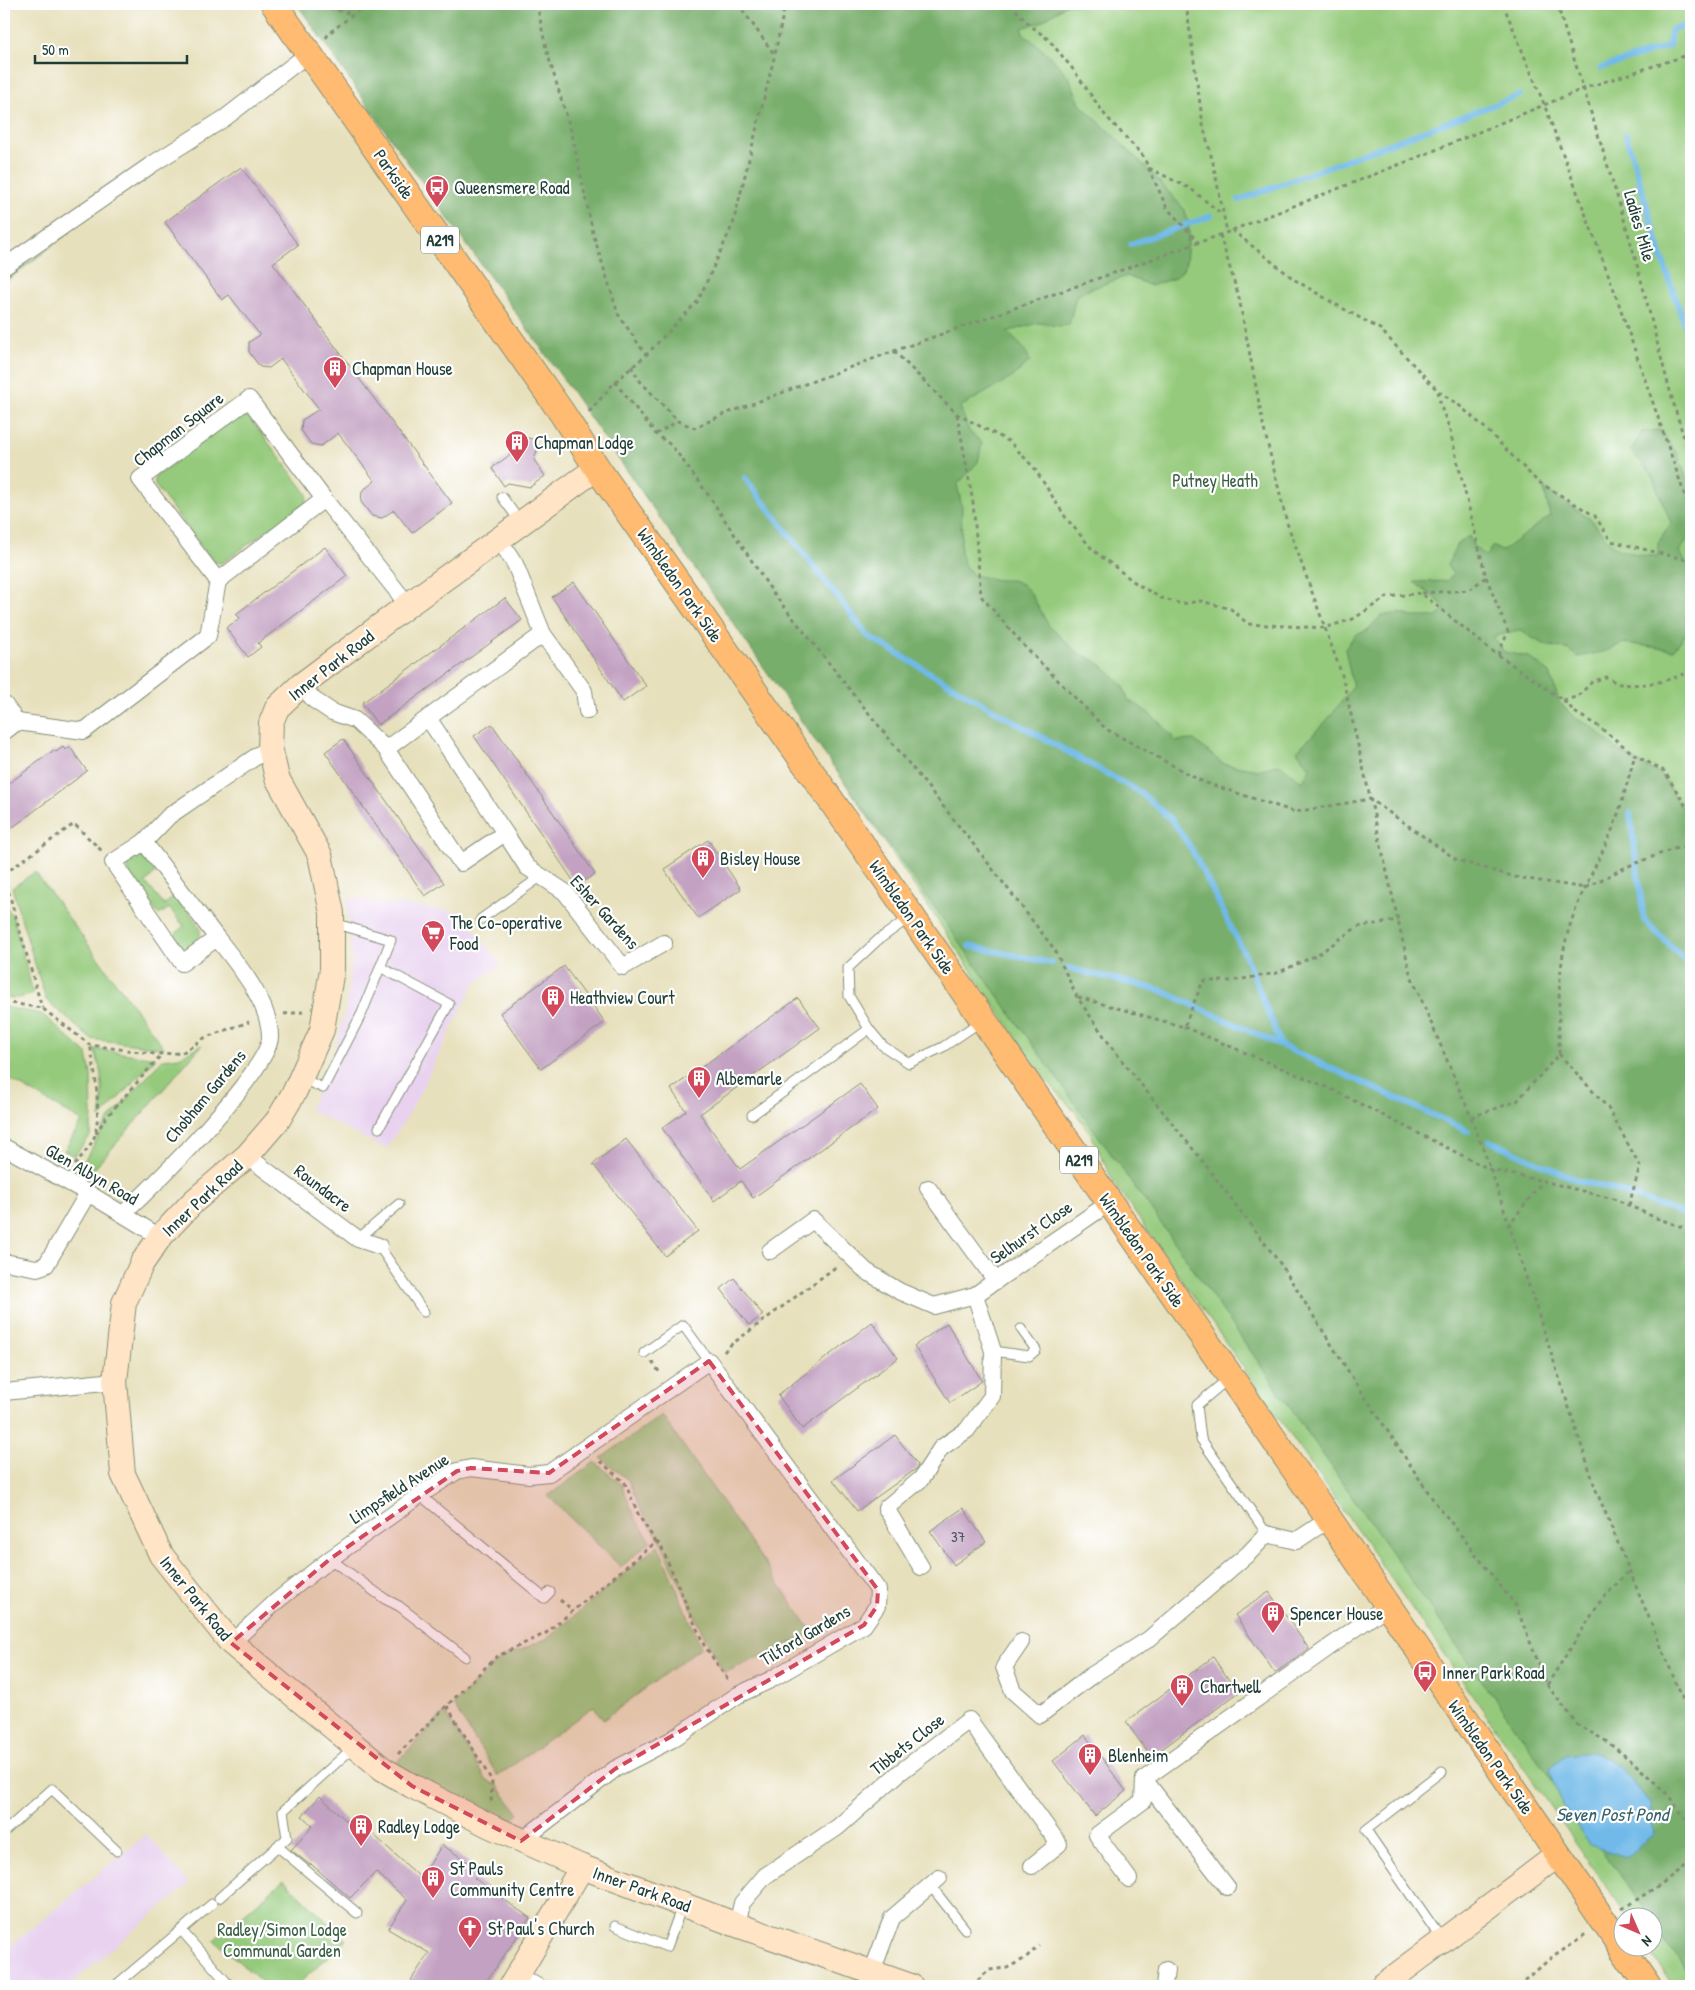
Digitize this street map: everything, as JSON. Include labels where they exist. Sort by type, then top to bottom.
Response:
[{"type":"main road","name":"Parkside","points":[[274,4],[566,420],[597,468]]},
{"type":"main road","name":"Wimbledon Park Side","points":[[597,468],[911,916],[1329,1519],[1648,1986]]},
{"type":"street","points":[[4,267],[151,164],[225,118],[309,53]]},
{"type":"street","name":"Chapman Square","points":[[218,581],[140,479],[249,399],[324,499],[408,605]]},
{"type":"street","name":"Inner Park Road","points":[[597,468],[408,605],[301,685],[276,708],[271,723],[270,747],[277,778],[320,855],[332,913],[332,969],[322,1030],[295,1091],[278,1120],[247,1156],[193,1202],[160,1237],[142,1263],[124,1303],[115,1381],[123,1474],[161,1555],[231,1642],[383,1769],[490,1826],[582,1867],[737,1925],[911,1986]]},
{"type":"street","points":[[4,732],[17,722],[84,731],[208,636],[218,581],[324,499]]},
{"type":"street","points":[[500,540],[515,564],[543,634],[584,691],[587,711]]},
{"type":"street","points":[[386,749],[543,634]]},
{"type":"street","points":[[301,685],[314,700],[332,712],[355,720],[386,749],[461,863],[505,833]]},
{"type":"street","points":[[4,704],[17,722]]},
{"type":"street","name":"Esher Gardens","points":[[428,718],[527,867],[564,892],[623,967],[664,943]]},
{"type":"street","points":[[217,938],[182,963],[113,862],[144,842],[169,816],[270,747]]},
{"type":"street","name":"Chobham Gardens","points":[[123,1214],[219,1115],[255,1072],[265,1056],[270,1038],[265,1009],[236,964],[144,842]]},
{"type":"street","name":"Glen Albyn Road","points":[[4,1147],[88,1193],[160,1237]]},
{"type":"street","name":"Roundacre","points":[[247,1156],[358,1238],[379,1246]]},
{"type":"street","points":[[928,1188],[996,1281]]},
{"type":"street","points":[[4,1262],[37,1268],[46,1265],[88,1193]]},
{"type":"street","name":"Selhurst Close","points":[[770,1251],[813,1220],[866,1271],[898,1291],[934,1306],[976,1295],[1109,1203]]},
{"type":"street","points":[[921,1567],[886,1508],[922,1479],[941,1448],[967,1430],[992,1396],[993,1351],[976,1295]]},
{"type":"street","name":"Limpsfield Avenue","points":[[231,1642],[278,1600],[330,1559],[457,1471],[471,1468],[529,1475],[549,1473],[672,1387],[711,1363]]},
{"type":"street","name":"Tilford Gardens","points":[[521,1841],[615,1769],[671,1740],[738,1695],[778,1675],[864,1625],[877,1606],[878,1590],[711,1363]]},
{"type":"street","points":[[4,1392],[115,1381]]},
{"type":"street","points":[[1021,1642],[1004,1667],[1013,1691],[1040,1715],[1092,1675],[1149,1639],[1249,1554],[1267,1534],[1296,1541],[1329,1519]]},
{"type":"street","points":[[1144,1779],[1387,1606]]},
{"type":"street","name":"Tibbets Close","points":[[737,1925],[742,1903],[765,1876],[838,1827],[899,1773],[969,1720],[1059,1844],[1032,1866]]},
{"type":"street","points":[[1129,1879],[1097,1835],[1143,1801],[1144,1779]]},
{"type":"street","points":[[1144,1779],[1227,1887]]},
{"type":"street","points":[[1382,1986],[1558,1855]]},
{"type":"street","points":[[516,1979],[582,1867]]},
{"type":"street","points":[[872,1972],[892,1918],[935,1881]]},
{"type":"lane","points":[[502,497],[521,524]]},
{"type":"lane","points":[[481,919],[536,880],[537,874]]},
{"type":"lane","points":[[911,916],[878,940],[848,968],[849,996],[869,1029],[883,1046],[909,1063],[943,1047],[983,1020]]},
{"type":"lane","points":[[301,1078],[323,1088],[362,1013],[391,940],[332,922]]},
{"type":"lane","points":[[379,1128],[448,1004],[380,967]]},
{"type":"lane","points":[[752,1114],[869,1029]]},
{"type":"lane","points":[[358,1238],[399,1204]]},
{"type":"lane","points":[[379,1246],[424,1312]]},
{"type":"lane","points":[[644,1353],[683,1325],[711,1363]]},
{"type":"lane","points":[[993,1351],[1029,1356],[1036,1350],[1021,1329]]},
{"type":"lane","points":[[1230,1378],[1197,1405],[1200,1440],[1267,1534]]},
{"type":"lane","points":[[420,1495],[544,1598],[550,1592]]},
{"type":"lane","points":[[330,1559],[385,1599],[399,1606],[465,1658]]},
{"type":"lane","points":[[219,1898],[287,1838],[283,1811],[355,1746]]},
{"type":"lane","points":[[1442,1771],[1366,1830],[1443,1941]]},
{"type":"lane","points":[[4,1832],[52,1789],[117,1851]]},
{"type":"lane","points":[[277,1846],[357,1913]]},
{"type":"lane","points":[[935,1881],[965,1929]]},
{"type":"lane","points":[[115,1986],[212,1904]]},
{"type":"lane","points":[[615,1926],[667,1947],[682,1904]]},
{"type":"lane","points":[[181,1930],[230,1986]]},
{"type":"lane","points":[[516,1979],[544,1986]]},
{"type":"path","points":[[314,4],[353,14]]},
{"type":"path","points":[[309,53],[326,40],[329,33],[367,4]]},
{"type":"path","points":[[537,4],[546,49],[572,134],[593,233],[618,314],[646,355]]},
{"type":"path","points":[[738,4],[775,54]]},
{"type":"path","points":[[584,418],[615,382],[631,366],[646,355],[698,301],[733,224],[786,4]]},
{"type":"path","points":[[1010,4],[1030,25],[1049,40],[1072,68],[1105,116],[1143,156],[1167,208],[1199,243]]},
{"type":"path","points":[[1186,4],[1203,125],[1226,232]]},
{"type":"path","points":[[1503,4],[1544,104],[1613,287],[1691,513]]},
{"type":"path","name":"Ladies' Mile","points":[[1557,4],[1636,262],[1678,420],[1691,458]]},
{"type":"path","points":[[631,366],[640,381],[678,421],[695,428],[722,415],[894,351],[1220,235],[1416,158],[1584,88],[1691,54]]},
{"type":"path","points":[[1149,168],[1191,188],[1223,215]]},
{"type":"path","points":[[1232,230],[1294,280],[1380,329],[1438,391],[1460,406],[1486,429],[1537,480],[1595,516],[1611,541],[1691,561]]},
{"type":"path","points":[[1220,235],[1239,298],[1264,429],[1287,523],[1342,675],[1410,973],[1471,1117],[1491,1170],[1596,1490],[1689,1709],[1691,1720]]},
{"type":"path","points":[[894,351],[957,414],[1010,442],[1035,469],[1066,518],[1093,550],[1137,584],[1161,598],[1182,604],[1201,601],[1231,609],[1248,624],[1324,628],[1352,619],[1388,597],[1469,590],[1486,578]]},
{"type":"path","points":[[615,382],[656,434],[672,446],[707,493],[773,593],[880,725],[1055,950],[1078,997],[1115,1052],[1201,1159],[1282,1266],[1350,1374],[1432,1498],[1516,1606],[1546,1685],[1578,1725],[1606,1741],[1634,1763],[1668,1795],[1691,1826]]},
{"type":"path","points":[[1438,391],[1441,408],[1449,426],[1486,578],[1508,632],[1498,655]]},
{"type":"path","points":[[957,414],[973,502],[980,596],[1027,649],[1106,729],[1204,782],[1295,812],[1370,799],[1457,860],[1515,877],[1585,888],[1626,867],[1673,849],[1691,847]]},
{"type":"path","points":[[656,434],[678,421]]},
{"type":"path","points":[[1421,594],[1498,655],[1563,700],[1576,713],[1598,726],[1634,756],[1664,770],[1691,811]]},
{"type":"path","points":[[1563,700],[1577,697],[1592,682],[1606,677],[1619,684],[1650,683],[1678,678],[1691,670]]},
{"type":"path","points":[[1471,1117],[1517,1101],[1559,1054],[1559,975],[1565,942],[1585,888],[1611,834],[1634,756]]},
{"type":"path","points":[[42,1008],[4,875],[74,824],[113,862]]},
{"type":"path","points":[[1184,1027],[1203,981],[1231,982],[1277,973],[1317,955],[1357,926],[1398,920]]},
{"type":"path","points":[[1078,997],[1184,1027],[1328,1088],[1491,1170],[1617,1200],[1656,1218],[1691,1230]]},
{"type":"path","points":[[4,1002],[42,1008],[90,1045],[163,1054],[182,1053],[206,1037],[238,1025],[297,1012],[325,1013]]},
{"type":"path","points":[[90,1045],[94,1064],[97,1104],[95,1136]]},
{"type":"path","points":[[65,1180],[104,1120],[163,1054]]},
{"type":"path","points":[[1559,1054],[1608,1108],[1640,1166],[1629,1205]]},
{"type":"path","points":[[1508,1226],[1543,1181]]},
{"type":"path","points":[[711,1363],[728,1347],[850,1257]]},
{"type":"path","points":[[644,1353],[672,1387]]},
{"type":"path","points":[[656,1542],[660,1544],[704,1645],[738,1695]]},
{"type":"path","points":[[1546,1685],[1602,1599],[1629,1571]]},
{"type":"path","points":[[447,1706],[492,1781],[490,1826]]},
{"type":"path","points":[[972,1986],[989,1970],[1007,1968],[1024,1959],[1039,1946]]},
{"type":"highlighted area","points":[[709,1361],[878,1590],[877,1606],[864,1625],[615,1769],[521,1841],[412,1786],[231,1643],[330,1559],[457,1471],[471,1468],[549,1473]]},
{"type":"shaded area","points":[[347,898],[461,912],[501,965],[474,984],[410,1112],[386,1149],[309,1110],[332,1061],[346,1010],[352,959]]},
{"type":"shaded area","points":[[147,1834],[189,1884],[68,1986],[4,1986],[4,1951]]},
{"type":"green space","name":"Putney Heath","points":[[297,4],[1691,4],[1691,1986],[1673,1986],[1655,1958],[1662,1958],[1662,1908],[1622,1908],[1114,1183],[1091,1134],[1075,1112],[1041,1074],[565,367]]},
{"type":"green space","name":"Putney Heath","points":[[297,4],[1067,4],[1041,22],[1022,28],[1023,33],[1053,59],[1069,77],[1080,104],[1143,164],[1185,210],[1189,230],[1186,262],[1183,270],[1174,278],[1151,286],[1127,276],[1076,296],[1069,325],[1060,326],[1038,323],[1007,332],[1023,348],[1030,361],[1013,377],[960,407],[969,431],[982,443],[978,462],[957,485],[962,507],[961,553],[965,566],[973,575],[998,580],[1012,580],[1022,584],[1030,592],[1049,626],[1077,652],[1098,662],[1123,685],[1128,700],[1154,718],[1176,741],[1194,740],[1223,764],[1258,770],[1279,764],[1303,782],[1310,768],[1297,751],[1327,720],[1353,687],[1345,649],[1355,635],[1365,632],[1381,616],[1400,613],[1412,617],[1436,617],[1446,608],[1414,582],[1447,581],[1453,574],[1447,566],[1457,544],[1469,536],[1473,546],[1487,557],[1492,546],[1502,551],[1550,516],[1544,489],[1592,520],[1617,549],[1640,555],[1658,556],[1658,543],[1671,523],[1651,473],[1631,451],[1642,432],[1660,430],[1678,455],[1691,491],[1691,535],[1679,552],[1691,570],[1691,617],[1689,617],[1688,632],[1673,650],[1624,643],[1603,652],[1577,657],[1570,650],[1546,645],[1518,630],[1493,637],[1504,652],[1529,657],[1550,673],[1559,702],[1575,718],[1591,726],[1619,751],[1663,776],[1678,804],[1691,815],[1691,1977],[1662,1935],[1662,1908],[1644,1908],[1438,1619],[1175,1243],[820,748],[556,369]]},
{"type":"green space","points":[[71,231],[4,283],[4,280]]},
{"type":"green space","points":[[243,412],[246,413],[307,494],[306,503],[222,563],[213,562],[155,485],[155,477]]},
{"type":"green space","points":[[138,854],[148,857],[157,869],[146,883],[164,905],[176,895],[200,928],[200,935],[194,947],[185,951],[174,935],[184,926],[169,908],[159,915],[130,877],[127,866],[130,860]]},
{"type":"green space","points":[[35,872],[164,1048],[91,1039],[46,1000],[12,888]]},
{"type":"green space","points":[[4,903],[13,917],[33,993],[19,998],[4,997]]},
{"type":"green space","points":[[4,1007],[42,1014],[87,1054],[91,1075],[92,1117],[90,1136],[74,1156],[64,1151],[82,1121],[4,1076]]},
{"type":"green space","points":[[202,1045],[87,1177],[78,1172],[107,1122],[163,1059],[179,1057]]},
{"type":"green space","points":[[94,1049],[156,1058],[100,1118],[102,1083]]},
{"type":"green space","points":[[662,1415],[813,1633],[724,1673],[706,1640],[659,1538],[644,1517],[628,1480],[601,1458]]},
{"type":"green space","points":[[595,1462],[622,1485],[636,1520],[651,1541],[621,1567],[548,1496]]},
{"type":"green space","points":[[658,1545],[701,1647],[603,1720],[594,1706],[498,1776],[453,1705],[500,1659],[548,1638]]},
{"type":"green space","points":[[445,1712],[487,1781],[497,1785],[519,1814],[508,1823],[424,1781],[396,1763]]},
{"type":"green space","name":"Radley/Simon Lodge Communal Garden","points":[[284,1880],[347,1940],[296,1986],[267,1986],[214,1940]]},
{"type":"water","name":"Seven Post Pond","points":[[1592,1752],[1619,1766],[1650,1803],[1654,1835],[1626,1857],[1590,1845],[1564,1807],[1549,1769],[1565,1755]]},
{"type":"building","name":"Chapman House","points":[[241,167],[298,245],[273,263],[452,503],[412,533],[394,510],[382,518],[372,516],[361,502],[362,491],[375,481],[338,433],[321,446],[311,444],[301,430],[302,420],[319,409],[281,359],[269,368],[260,367],[249,352],[249,342],[260,335],[229,295],[222,300],[165,222]]},
{"type":"building","name":"Chapman Lodge","points":[[527,438],[533,439],[538,447],[534,460],[545,476],[530,487],[508,483],[504,486],[492,468],[518,449],[519,441]]},
{"type":"building","points":[[325,547],[347,576],[258,643],[261,647],[248,657],[226,628],[240,618],[236,614]]},
{"type":"building","points":[[574,582],[646,686],[623,702],[552,597]]},
{"type":"building","points":[[505,598],[522,620],[378,725],[362,703]]},
{"type":"building","points":[[492,724],[595,874],[577,886],[474,736]]},
{"type":"building","points":[[343,739],[444,883],[425,896],[325,752]]},
{"type":"building","points":[[63,747],[65,750],[70,747],[87,771],[4,834],[4,787],[54,750],[56,752]]},
{"type":"building","name":"Bisley House","points":[[708,840],[741,889],[698,918],[664,869]]},
{"type":"building","name":"Heathview Court","points":[[564,966],[605,1022],[541,1069],[500,1013]]},
{"type":"building","name":"Albemarle","points":[[798,998],[820,1028],[700,1114],[740,1169],[860,1084],[878,1109],[753,1198],[741,1181],[714,1201],[662,1128],[686,1111],[671,1089]]},
{"type":"building","points":[[626,1139],[698,1231],[665,1256],[593,1164]]},
{"type":"building","points":[[734,1278],[763,1315],[749,1325],[721,1289]]},
{"type":"building","points":[[872,1322],[898,1358],[802,1429],[778,1395]]},
{"type":"building","points":[[947,1323],[982,1381],[950,1403],[914,1346]]},
{"type":"building","points":[[895,1435],[918,1465],[916,1469],[857,1511],[833,1480]]},
{"type":"building","points":[[963,1508],[986,1542],[954,1565],[930,1531]]},
{"type":"building","name":"Spencer House","points":[[1269,1592],[1309,1649],[1275,1673],[1235,1615]]},
{"type":"building","name":"Chartwell","points":[[1213,1657],[1238,1693],[1151,1757],[1126,1722]]},
{"type":"building","name":"Blenheim","points":[[1085,1735],[1126,1791],[1095,1816],[1053,1761]]},
{"type":"building","points":[[320,1796],[357,1831],[363,1825],[421,1878],[442,1845],[480,1870],[474,1878],[530,1918],[483,1986],[420,1986],[411,1980],[429,1953],[388,1929],[407,1900],[376,1872],[350,1898],[311,1864],[291,1850],[313,1826],[302,1816]]},
{"type":"waterway","points":[[1601,68],[1669,46],[1671,30],[1691,24]]},
{"type":"waterway","points":[[1239,200],[1520,95]]},
{"type":"waterway","points":[[1626,135],[1662,258],[1691,344]]},
{"type":"waterway","points":[[1131,244],[1211,216]]},
{"type":"waterway","points":[[745,478],[868,636],[983,704],[1141,793],[1172,820],[1192,850],[1246,957],[1281,1045]]},
{"type":"waterway","points":[[1630,813],[1644,920],[1691,966]]},
{"type":"waterway","points":[[969,946],[1052,963]]},
{"type":"waterway","points":[[1068,968],[1160,990],[1468,1131]]},
{"type":"waterway","points":[[1490,1141],[1577,1180],[1622,1192],[1691,1217]]},
{"type":"place","name":"Queensmere Road","points":[[437,208]]},
{"type":"place","name":"Chapman House","points":[[335,389]]},
{"type":"place","name":"Chapman Lodge","points":[[517,463]]},
{"type":"place","name":"Bisley House","points":[[703,879]]},
{"type":"place","name":"The Co-operative Food","points":[[433,953]]},
{"type":"place","name":"Heathview Court","points":[[553,1018]]},
{"type":"place","name":"Albemarle","points":[[699,1099]]},
{"type":"place","name":"Spencer House","points":[[1273,1634]]},
{"type":"place","name":"Inner Park Road","points":[[1425,1693]]},
{"type":"place","name":"Chartwell","points":[[1182,1707]]},
{"type":"place","name":"Blenheim","points":[[1090,1776]]},
{"type":"place","name":"Radley Lodge","points":[[361,1847]]},
{"type":"place","name":"St Pauls Community Centre","points":[[433,1899]]},
{"type":"place","name":"St Paul's Church","points":[[470,1949]]}]
